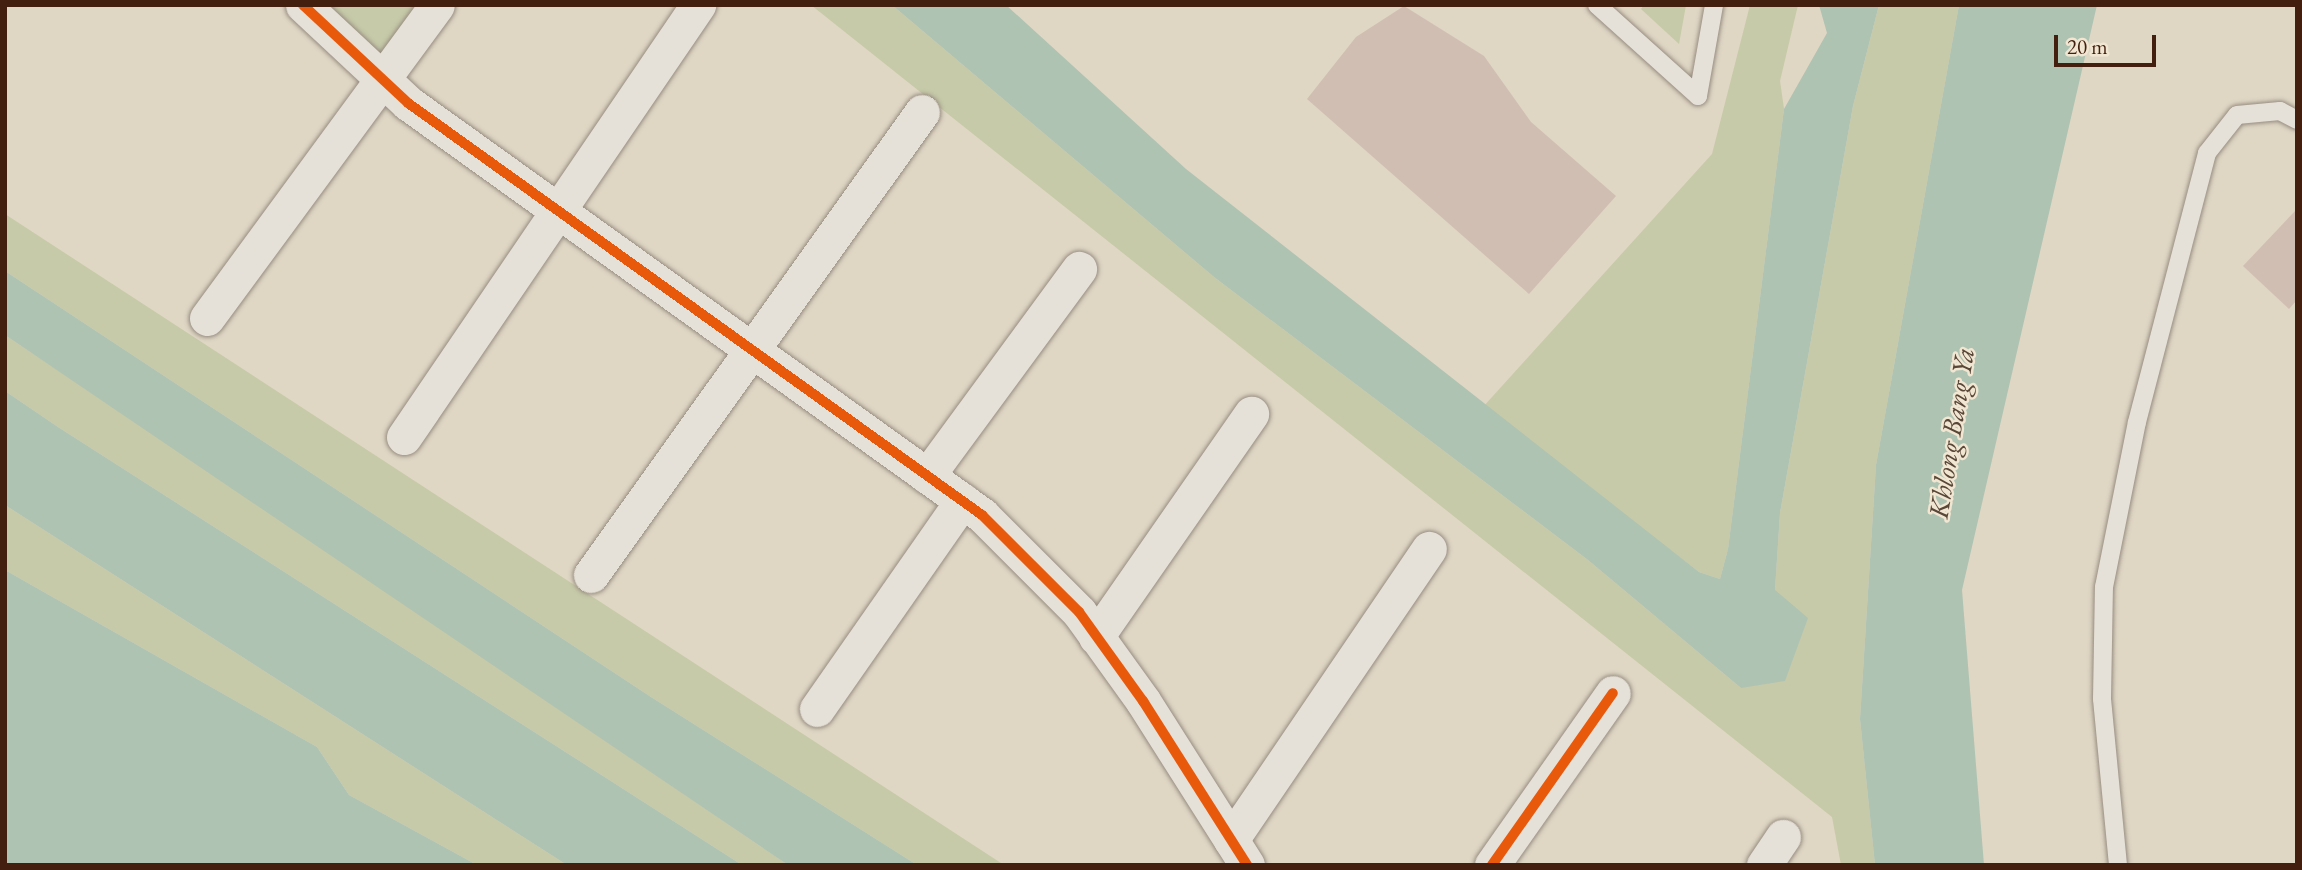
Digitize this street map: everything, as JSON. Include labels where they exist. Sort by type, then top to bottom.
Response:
[{"type":"street","points":[[303,5],[408,103],[962,501],[1079,612],[1239,853],[1429,549]]},
{"type":"street","points":[[207,318],[437,5]]},
{"type":"street","points":[[404,437],[698,5]]},
{"type":"street","points":[[591,575],[922,113]]},
{"type":"street","points":[[927,476],[1079,269]]},
{"type":"street","points":[[1096,637],[1251,414]]},
{"type":"street","points":[[817,709],[962,501]]},
{"type":"street","points":[[1492,865],[1613,693]]},
{"type":"lane","points":[[1598,6],[1698,96],[1714,5]]},
{"type":"lane","points":[[2118,865],[2102,699],[2104,587],[2137,422],[2207,153],[2237,115],[2280,111],[2297,120]]},
{"type":"shaded area","points":[[328,5],[420,5],[379,57]]},
{"type":"shaded area","points":[[811,5],[892,5],[1214,277],[1588,560],[1741,688],[1775,590],[1780,513],[1853,106],[1879,5],[1959,5],[1876,465],[1860,719],[1875,865],[1841,865],[1832,817]]},
{"type":"shaded area","points":[[1644,5],[1686,5],[1679,44],[1641,9]]},
{"type":"shaded area","points":[[1750,5],[1798,5],[1780,81],[1784,109],[1728,549],[1720,579],[1699,572],[1483,407],[1712,154]]},
{"type":"shaded area","points":[[5,214],[1004,865],[917,865],[651,697],[5,271]]},
{"type":"shaded area","points":[[5,335],[788,865],[742,865],[58,427],[5,391]]},
{"type":"shaded area","points":[[5,505],[567,865],[477,865],[349,795],[317,747],[5,570]]},
{"type":"water","points":[[892,5],[1006,5],[1186,169],[1699,572],[1720,579],[1728,549],[1784,109],[1827,33],[1819,5],[1879,5],[1853,106],[1780,513],[1775,590],[1808,618],[1785,681],[1741,688],[1588,560],[1214,277]]},
{"type":"water","name":"Khlong Bang Ya","points":[[1959,5],[2097,5],[1962,590],[1984,865],[1875,865],[1860,719],[1876,465]]},
{"type":"water","points":[[5,271],[651,697],[917,865],[788,865],[5,335]]},
{"type":"water","points":[[5,391],[742,865],[567,865],[5,505]]},
{"type":"water","points":[[5,570],[317,747],[349,795],[477,865],[5,865]]},
{"type":"building","points":[[1404,6],[1484,56],[1531,122],[1616,196],[1529,294],[1307,99],[1356,37]]},
{"type":"building","points":[[2297,209],[2297,300],[2289,309],[2243,266]]},
{"type":"cycle path","points":[[303,5],[408,103],[982,515],[1079,612],[1143,701],[1247,865]]},
{"type":"cycle path","points":[[1492,865],[1613,693]]}]
